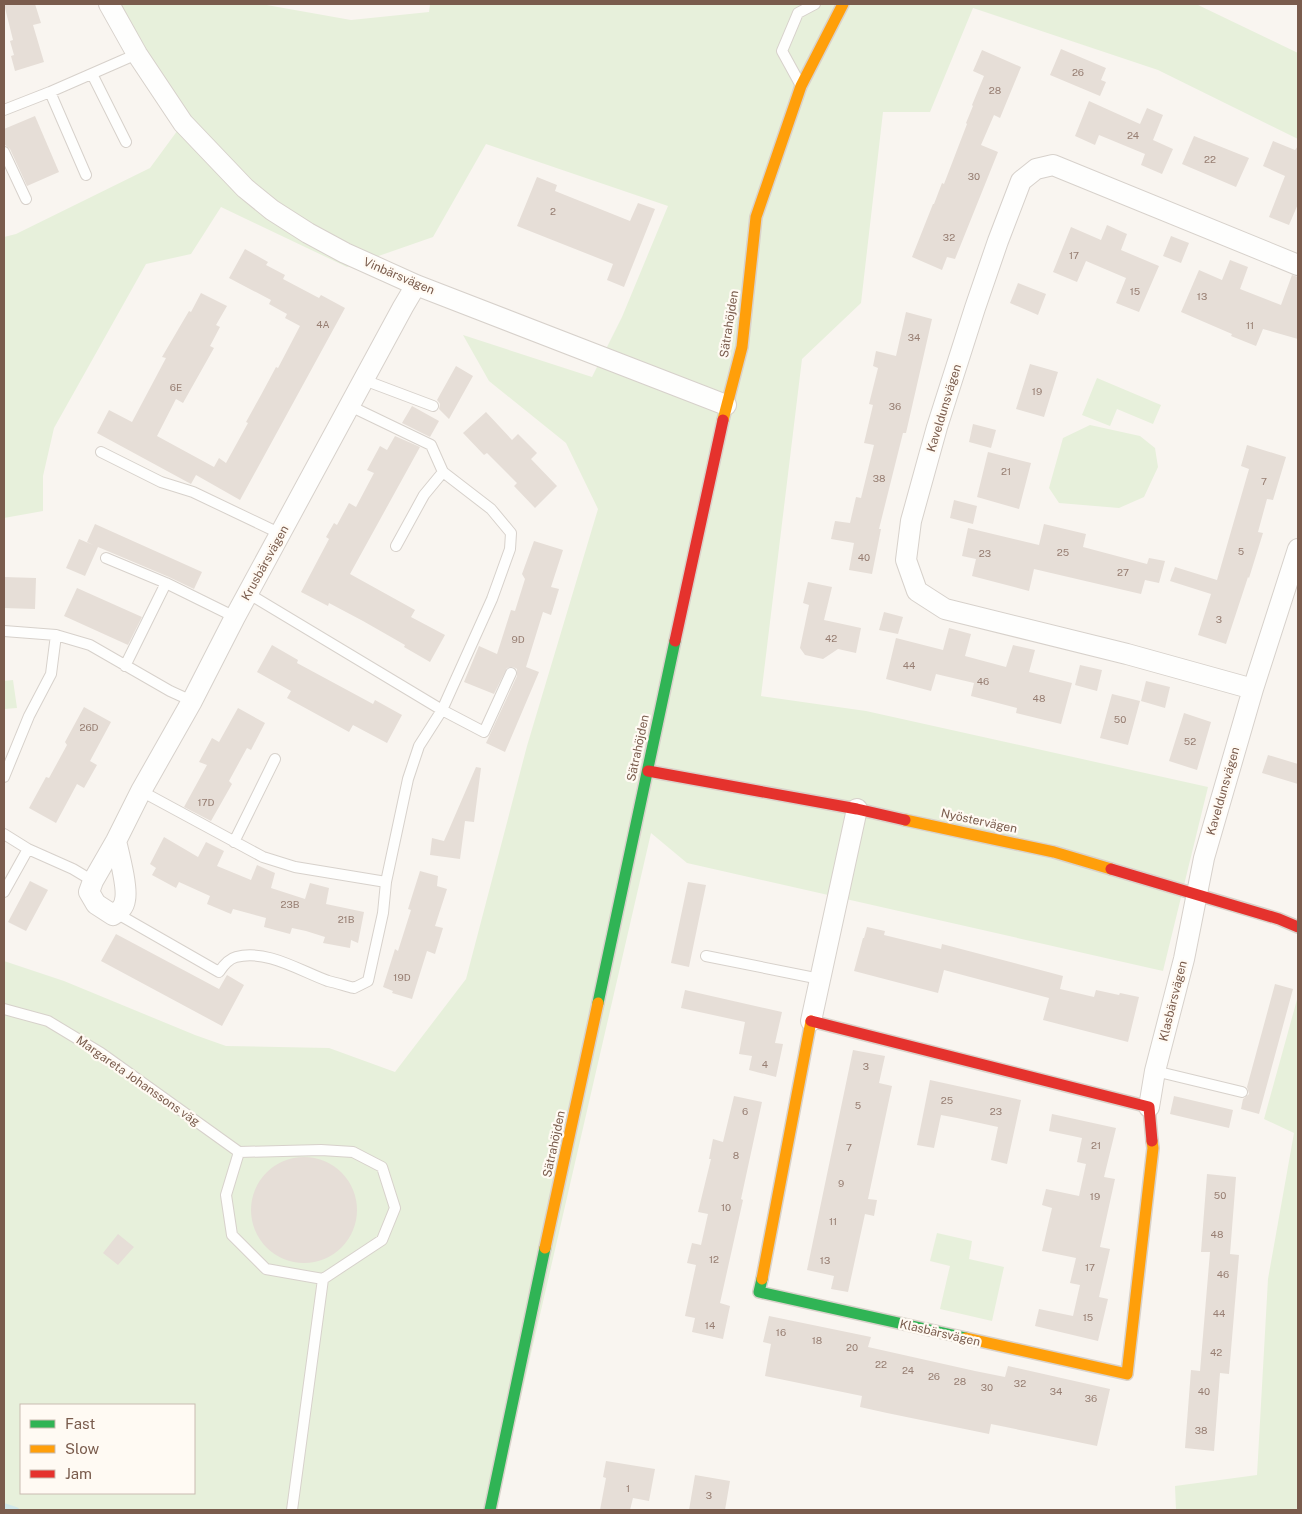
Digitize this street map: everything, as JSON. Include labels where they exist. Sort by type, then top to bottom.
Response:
[{"type":"street","name":"Vinbärsvägen","points":[[109,4],[137,54],[183,123],[245,188],[272,210],[346,253],[416,285],[726,404]]},
{"type":"street","name":"Sätrahöjden","points":[[490,1510],[726,404],[742,347],[756,217],[801,86],[843,4]]},
{"type":"street","name":"Kaveldunsvägen","points":[[1253,690],[1127,654],[945,608],[918,591],[906,560],[911,521],[916,502],[975,308],[1021,181],[1036,169],[1053,165],[1298,266]]},
{"type":"street","name":"Krusbärsvägen","points":[[93,881],[416,285]]},
{"type":"street","name":"Kaveldunsvägen","points":[[1197,894],[1204,858],[1253,690],[1298,549]]},
{"type":"street","name":"Nyöstervägen","points":[[648,771],[858,809],[1054,852],[1279,919],[1298,927]]},
{"type":"street","name":"Klasbärsvägen","points":[[858,809],[811,1021],[760,1292],[1127,1374],[1153,1148],[1149,1107],[1155,1071],[1184,959],[1197,894]]},
{"type":"street","points":[[93,881],[89,892],[96,904],[113,915],[121,910],[125,900],[124,879],[116,841]]},
{"type":"street","points":[[811,1021],[1149,1107]]},
{"type":"lane","points":[[801,86],[782,51],[798,13],[815,4]]},
{"type":"lane","points":[[4,110],[137,54]]},
{"type":"lane","points":[[92,74],[126,142]]},
{"type":"lane","points":[[50,92],[86,175]]},
{"type":"lane","points":[[4,152],[26,200]]},
{"type":"lane","points":[[364,380],[433,406]]},
{"type":"lane","points":[[116,913],[218,972],[225,963],[234,957],[265,957],[354,988],[368,981],[382,913],[386,882],[408,779],[419,746],[442,710],[492,599],[510,548],[511,533],[491,509],[443,472],[431,445],[350,406]]},
{"type":"lane","points":[[102,452],[161,482],[192,492],[281,534]]},
{"type":"lane","points":[[396,546],[424,495],[443,472]]},
{"type":"lane","points":[[106,558],[166,583],[235,617]]},
{"type":"lane","points":[[125,666],[166,583]]},
{"type":"lane","points":[[249,594],[442,710],[484,732],[511,673]]},
{"type":"lane","points":[[4,631],[56,635],[90,645],[170,692],[192,701]]},
{"type":"lane","points":[[4,777],[29,716],[51,674],[56,635]]},
{"type":"lane","points":[[234,842],[274,759]]},
{"type":"lane","points":[[141,791],[263,857],[295,867],[386,882]]},
{"type":"lane","points":[[4,834],[28,849],[73,869],[93,881]]},
{"type":"lane","points":[[4,892],[28,849]]},
{"type":"lane","points":[[706,956],[820,979]]},
{"type":"lane","name":"Margareta Johanssons väg","points":[[4,1008],[48,1021],[102,1053],[239,1152]]},
{"type":"lane","points":[[1155,1071],[1242,1092]]},
{"type":"lane","points":[[321,1150],[353,1152],[382,1167],[395,1208],[382,1240],[323,1279],[266,1270],[232,1235],[226,1195],[239,1152],[321,1150]]},
{"type":"lane","points":[[292,1510],[323,1279]]},
{"type":"green space","points":[[117,4],[261,4],[351,20],[429,12],[430,4],[1196,4],[1298,53],[1298,139],[1158,70],[973,8],[930,112],[883,112],[861,303],[802,359],[761,696],[866,711],[1208,787],[1163,971],[687,863],[651,833],[495,1510],[4,1510],[4,961],[64,981],[226,1046],[329,1048],[395,1072],[466,979],[527,746],[598,509],[566,443],[489,381],[463,335],[592,377],[622,317],[668,206],[486,144],[433,237],[347,267],[221,207],[191,254],[146,264],[54,428],[43,476],[43,511],[4,518],[4,237],[16,234],[150,168],[183,123]]},
{"type":"green space","points":[[1097,378],[1161,405],[1153,424],[1117,409],[1110,426],[1082,415]]},
{"type":"green space","points":[[1090,425],[1140,436],[1155,448],[1158,467],[1144,497],[1119,508],[1059,503],[1049,488],[1063,438]]},
{"type":"green space","points":[[13,680],[17,708],[4,709],[4,681]]},
{"type":"green space","points":[[1298,996],[1298,1510],[1176,1510],[1175,1486],[1257,1475],[1268,1279],[1294,1133],[1264,1119]]},
{"type":"green space","points":[[937,1233],[972,1241],[969,1259],[1004,1267],[992,1321],[940,1309],[950,1266],[930,1261]]},
{"type":"building","points":[[4,4],[35,4],[41,23],[33,25],[44,62],[15,71],[11,56],[14,55],[10,41],[13,40]]},
{"type":"building","points":[[1061,49],[1106,68],[1101,80],[1106,82],[1100,96],[1050,75]]},
{"type":"building","points":[[982,50],[1021,67],[1000,118],[994,115],[981,145],[998,152],[955,259],[947,257],[942,270],[912,257],[942,183],[944,184],[984,76],[973,71]]},
{"type":"building","points":[[1089,101],[1140,124],[1147,108],[1163,115],[1153,140],[1173,149],[1162,174],[1141,165],[1145,154],[1099,135],[1095,145],[1075,136]]},
{"type":"building","points":[[35,116],[59,172],[27,186],[10,149],[4,144],[4,129]]},
{"type":"building","points":[[1194,136],[1249,158],[1236,187],[1182,164]]},
{"type":"building","points":[[1273,141],[1295,150],[1298,146],[1298,204],[1289,225],[1269,217],[1285,176],[1263,166]]},
{"type":"building","points":[[537,177],[557,185],[555,191],[630,221],[638,203],[655,209],[624,287],[607,280],[613,264],[517,226]]},
{"type":"building","points":[[1107,225],[1127,234],[1121,250],[1159,266],[1139,312],[1116,303],[1126,278],[1086,261],[1077,282],[1053,272],[1071,227],[1101,240]]},
{"type":"building","points":[[1171,236],[1189,243],[1181,263],[1163,256]]},
{"type":"building","points":[[245,249],[268,262],[266,265],[285,275],[283,279],[319,298],[321,295],[345,308],[240,500],[196,475],[191,484],[97,433],[109,410],[132,422],[166,358],[162,357],[201,293],[227,306],[216,325],[220,327],[210,346],[214,348],[183,403],[176,399],[157,436],[214,467],[219,458],[226,463],[248,423],[246,422],[300,326],[285,318],[287,314],[269,304],[271,300],[229,278]]},
{"type":"building","points":[[1230,260],[1248,267],[1240,289],[1281,305],[1292,275],[1298,277],[1298,339],[1263,329],[1256,346],[1181,312],[1199,270],[1222,280]]},
{"type":"building","points":[[1018,283],[1046,294],[1038,315],[1010,303]]},
{"type":"building","points":[[906,312],[932,319],[906,433],[903,433],[879,529],[881,529],[872,574],[849,570],[854,543],[831,539],[835,521],[850,523],[856,497],[861,498],[874,445],[864,443],[873,405],[869,404],[878,368],[873,366],[876,351],[896,356]]},
{"type":"building","points":[[1030,364],[1058,372],[1044,417],[1016,409]]},
{"type":"building","points":[[456,366],[473,376],[449,419],[439,409],[440,404],[437,400]]},
{"type":"building","points":[[412,406],[439,421],[430,437],[402,423]]},
{"type":"building","points":[[486,412],[512,440],[518,434],[537,453],[531,459],[557,486],[535,508],[514,486],[517,483],[487,453],[484,455],[463,433]]},
{"type":"building","points":[[973,424],[996,430],[991,448],[969,442]]},
{"type":"building","points":[[395,436],[420,447],[350,574],[415,610],[411,617],[445,635],[430,662],[363,621],[329,603],[328,606],[301,592],[329,539],[326,537],[334,523],[337,525],[349,503],[356,507],[374,473],[367,470],[380,446],[387,450]]},
{"type":"building","points":[[1247,445],[1286,457],[1273,500],[1267,499],[1258,532],[1263,533],[1226,644],[1198,635],[1211,594],[1170,581],[1175,567],[1217,580],[1249,469],[1241,466]]},
{"type":"building","points":[[988,452],[1031,463],[1019,509],[977,497]]},
{"type":"building","points":[[954,500],[977,506],[973,524],[950,518]]},
{"type":"building","points":[[95,524],[202,572],[194,589],[98,547],[85,576],[66,568],[79,539],[93,545],[87,542]]},
{"type":"building","points":[[1044,524],[1086,534],[1083,547],[1147,564],[1149,558],[1165,561],[1159,583],[1145,580],[1141,594],[1034,569],[1029,591],[972,576],[976,559],[962,556],[968,528],[1039,545]]},
{"type":"building","points":[[534,541],[563,550],[551,587],[559,589],[551,615],[543,612],[526,667],[539,672],[505,752],[486,743],[517,676],[517,669],[513,667],[507,668],[494,694],[464,682],[479,646],[497,654],[511,610],[515,611],[525,579],[522,574]]},
{"type":"building","points":[[4,577],[36,578],[35,609],[4,608]]},
{"type":"building","points":[[808,582],[832,587],[824,620],[861,628],[856,653],[838,649],[823,659],[805,655],[800,648],[809,605],[803,603]]},
{"type":"building","points":[[77,588],[142,617],[128,645],[64,616]]},
{"type":"building","points":[[884,612],[903,617],[898,634],[879,630]]},
{"type":"building","points":[[949,628],[971,634],[965,656],[1006,667],[1013,645],[1035,650],[1029,672],[1072,683],[1061,724],[1016,713],[1017,708],[971,696],[974,683],[936,674],[931,691],[886,679],[896,638],[943,650]]},
{"type":"building","points":[[272,645],[298,660],[297,663],[373,704],[375,700],[402,715],[387,743],[353,725],[349,732],[287,698],[291,691],[257,672]]},
{"type":"building","points":[[1080,665],[1102,670],[1097,691],[1075,685]]},
{"type":"building","points":[[1146,681],[1170,687],[1165,708],[1141,701]]},
{"type":"building","points":[[1112,694],[1140,701],[1128,745],[1100,738]]},
{"type":"building","points":[[84,707],[111,722],[90,761],[97,765],[84,788],[77,784],[56,823],[29,808],[46,777],[49,778],[67,745],[65,742]]},
{"type":"building","points":[[238,708],[265,723],[251,750],[247,748],[229,781],[232,784],[211,821],[184,807],[207,765],[199,762],[212,738],[219,742]]},
{"type":"building","points":[[1184,713],[1211,722],[1197,770],[1169,761]]},
{"type":"building","points":[[1268,755],[1298,764],[1298,784],[1262,773]]},
{"type":"building","points":[[476,767],[481,768],[474,822],[465,821],[460,859],[430,855],[432,838],[444,841]]},
{"type":"building","points":[[164,837],[198,857],[206,842],[224,851],[217,866],[251,880],[257,865],[275,873],[271,888],[305,899],[310,883],[329,888],[326,904],[364,912],[358,943],[351,940],[350,948],[323,943],[325,937],[306,931],[292,928],[290,934],[264,927],[266,918],[233,909],[231,914],[207,904],[210,896],[179,882],[176,888],[152,875],[156,868],[150,864]]},
{"type":"building","points":[[420,871],[438,876],[437,886],[447,889],[435,926],[443,928],[435,954],[427,951],[412,999],[392,993],[393,991],[383,987],[395,949],[398,951],[411,910],[408,909]]},
{"type":"building","points":[[30,881],[48,890],[26,931],[8,922]]},
{"type":"building","points":[[688,882],[706,885],[689,967],[671,963]]},
{"type":"building","points":[[867,927],[885,931],[884,935],[941,949],[942,944],[1063,976],[1060,989],[1094,997],[1096,990],[1139,997],[1128,1042],[1043,1020],[1049,998],[944,970],[938,993],[854,971]]},
{"type":"building","points":[[116,934],[219,989],[227,975],[244,985],[222,1026],[101,961]]},
{"type":"building","points":[[1275,984],[1293,989],[1259,1114],[1241,1109],[1243,1099],[1249,1094],[1247,1087]]},
{"type":"building","points":[[685,990],[782,1012],[775,1043],[783,1044],[776,1077],[749,1070],[752,1056],[739,1054],[745,1022],[681,1008]]},
{"type":"building","points":[[853,1050],[885,1056],[879,1083],[892,1086],[868,1199],[877,1200],[874,1216],[865,1214],[848,1292],[831,1289],[834,1276],[807,1270]]},
{"type":"building","points":[[930,1080],[1021,1100],[1007,1164],[991,1160],[998,1127],[957,1118],[941,1115],[934,1148],[917,1145]]},
{"type":"building","points":[[734,1096],[762,1102],[720,1303],[730,1306],[723,1339],[692,1332],[695,1318],[685,1316],[696,1265],[687,1263],[692,1243],[701,1245],[708,1214],[698,1212],[711,1159],[709,1159],[713,1139],[723,1142]]},
{"type":"building","points":[[1174,1096],[1233,1110],[1229,1128],[1170,1114]]},
{"type":"building","points":[[1052,1114],[1116,1128],[1104,1177],[1115,1179],[1100,1247],[1110,1249],[1099,1297],[1108,1299],[1098,1341],[1035,1326],[1039,1309],[1073,1316],[1080,1285],[1070,1283],[1076,1258],[1042,1251],[1052,1208],[1042,1205],[1046,1189],[1079,1196],[1086,1164],[1077,1162],[1082,1138],[1049,1131]]},
{"type":"building","points":[[304,1157],[324,1161],[341,1173],[353,1190],[357,1210],[353,1230],[341,1247],[324,1259],[304,1263],[284,1259],[267,1247],[255,1230],[251,1210],[255,1190],[267,1173],[284,1161]]},
{"type":"building","points":[[1207,1174],[1236,1177],[1230,1254],[1239,1255],[1229,1374],[1220,1373],[1214,1451],[1185,1448],[1191,1370],[1200,1371],[1210,1252],[1201,1252]]},
{"type":"building","points":[[118,1234],[134,1247],[118,1265],[103,1253]]},
{"type":"building","points":[[769,1316],[871,1337],[868,1347],[975,1371],[1005,1377],[1008,1366],[1110,1389],[1097,1446],[991,1424],[989,1434],[887,1413],[860,1407],[862,1396],[765,1376],[771,1344],[763,1342]]},
{"type":"building","points":[[606,1461],[655,1469],[649,1501],[633,1498],[630,1510],[600,1510],[606,1478],[603,1477]]},
{"type":"building","points":[[695,1475],[730,1481],[725,1510],[689,1510]]},
{"type":"waterway","points":[[4,1506],[16,1510]]},
{"type":"traffic: fast","points":[[598,1003],[675,641]]},
{"type":"traffic: fast","points":[[490,1510],[545,1248]]},
{"type":"traffic: fast","points":[[762,1279],[759,1292],[966,1338]]},
{"type":"traffic: slow","points":[[723,420],[742,347],[756,217],[801,86],[843,4]]},
{"type":"traffic: slow","points":[[905,820],[1054,852],[1111,869]]},
{"type":"traffic: slow","points":[[545,1248],[598,1003]]},
{"type":"traffic: slow","points":[[762,1279],[811,1021]]},
{"type":"traffic: slow","points":[[966,1338],[1127,1374],[1153,1148],[1152,1141]]},
{"type":"traffic: jam","points":[[675,641],[723,420]]},
{"type":"traffic: jam","points":[[648,771],[857,809],[905,820]]},
{"type":"traffic: jam","points":[[1111,869],[1279,919],[1298,927]]},
{"type":"traffic: jam","points":[[811,1021],[1149,1107],[1152,1141]]}]
